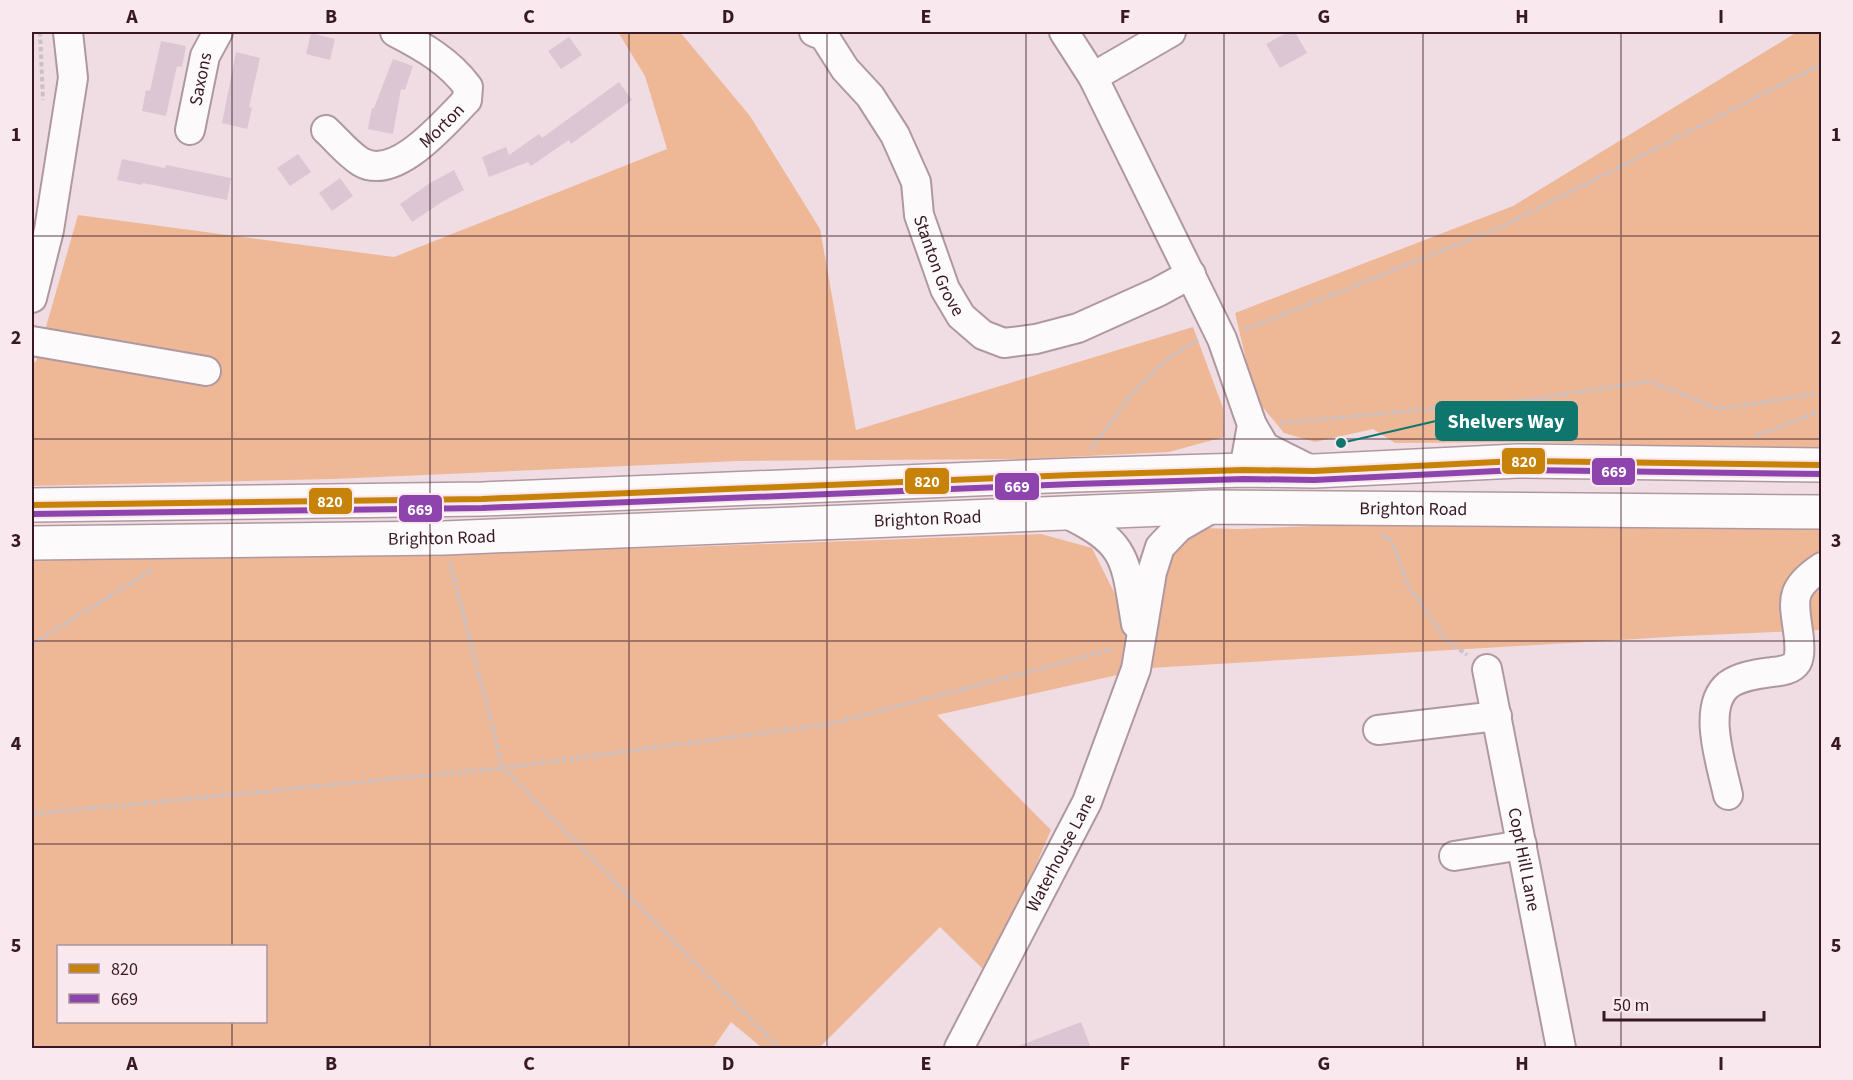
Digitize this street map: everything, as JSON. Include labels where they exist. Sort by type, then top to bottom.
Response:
[{"type":"highway","name":"Brighton Road","points":[[32,505],[482,499],[1074,475],[1244,470],[1314,471],[1517,461],[1821,465]]},
{"type":"highway","points":[[1244,470],[1260,488],[1332,508]]},
{"type":"highway","name":"Brighton Road","points":[[32,543],[444,538],[1215,507],[1821,512]]},
{"type":"street","points":[[32,298],[49,230],[73,78],[68,32]]},
{"type":"street","name":"Saxons","points":[[190,130],[205,56],[218,32]]},
{"type":"street","name":"Morton","points":[[326,130],[360,162],[371,166],[387,165],[420,148],[467,100],[468,87],[459,74],[428,49],[395,32]]},
{"type":"street","name":"Stanton Grove","points":[[814,32],[824,36],[845,69],[870,96],[895,135],[916,182],[919,215],[945,289],[961,316],[983,335],[1004,343],[1036,339],[1078,328],[1158,292],[1191,274]]},
{"type":"street","points":[[1064,32],[1093,77],[1191,274],[1219,334],[1252,425],[1265,447],[1314,471]]},
{"type":"street","points":[[1093,77],[1171,32]]},
{"type":"street","points":[[32,341],[206,371]]},
{"type":"street","points":[[1244,470],[1252,425]]},
{"type":"street","name":"Waterhouse Lane","points":[[959,1048],[1087,802],[1136,669],[1152,572],[1160,548],[1179,527],[1215,507]]},
{"type":"street","name":"Waterhouse Lane","points":[[1065,513],[1101,532],[1121,554],[1141,646]]},
{"type":"street","points":[[1728,795],[1713,713],[1718,698],[1728,685],[1741,679],[1787,670],[1796,664],[1800,654],[1794,607],[1795,597],[1798,587],[1821,567]]},
{"type":"street","name":"Copt Hill Lane","points":[[1487,669],[1561,1048]]},
{"type":"street","points":[[1378,730],[1497,716]]},
{"type":"street","points":[[1454,856],[1522,845]]},
{"type":"path","points":[[40,32],[43,102]]},
{"type":"path","points":[[1074,475],[1133,392],[1168,358],[1219,334],[1501,227],[1821,64]]},
{"type":"path","points":[[1252,425],[1528,400],[1649,381],[1719,409],[1821,393]]},
{"type":"path","points":[[1372,530],[1392,541],[1408,585],[1445,638],[1487,669]]},
{"type":"path","points":[[444,538],[503,768],[779,1048]]},
{"type":"path","points":[[32,644],[162,564]]},
{"type":"path","points":[[32,814],[503,768],[830,724],[1127,646],[1141,646]]},
{"type":"shaded area","points":[[618,32],[680,32],[750,116],[820,229],[856,430],[1193,327],[1223,408],[1224,437],[1169,452],[1026,459],[738,461],[333,479],[32,486],[32,361],[36,362],[78,215],[394,257],[667,149],[645,76]]},
{"type":"shaded area","points":[[1797,32],[1821,32],[1821,450],[1527,442],[1395,443],[1373,429],[1315,442],[1284,433],[1255,398],[1235,313],[1513,206]]},
{"type":"shaded area","points":[[1391,523],[1821,527],[1821,630],[1150,668],[1162,581],[1176,545],[1202,528],[1238,529]]},
{"type":"shaded area","points":[[1041,534],[1092,548],[1118,600],[1127,646],[1122,674],[937,715],[1051,830],[989,975],[940,927],[819,1048],[762,1048],[731,1022],[713,1048],[32,1048],[32,560],[685,547]]},
{"type":"building","points":[[1288,32],[1295,32],[1307,53],[1280,68],[1266,44]]},
{"type":"building","points":[[311,33],[335,39],[330,60],[306,54]]},
{"type":"building","points":[[569,37],[582,55],[561,69],[548,51]]},
{"type":"building","points":[[161,41],[186,46],[182,67],[177,66],[166,116],[142,111],[146,90],[150,91]]},
{"type":"building","points":[[236,52],[260,58],[249,107],[252,108],[247,129],[222,123]]},
{"type":"building","points":[[393,59],[413,66],[405,90],[401,89],[393,134],[368,129],[372,108],[374,108]]},
{"type":"building","points":[[619,82],[632,100],[571,144],[569,140],[531,166],[528,162],[489,177],[482,157],[506,147],[509,155],[539,134],[542,138]]},
{"type":"building","points":[[298,154],[311,172],[290,186],[277,168]]},
{"type":"building","points":[[122,159],[231,178],[227,200],[117,180]]},
{"type":"building","points":[[454,170],[464,190],[412,222],[400,204]]},
{"type":"building","points":[[340,178],[353,196],[332,211],[319,193]]},
{"type":"building","points":[[1081,1022],[1091,1048],[1016,1047]]},
{"type":"transit line","name":"820","points":[[32,505],[482,499],[1074,475],[1244,470],[1314,471],[1517,461],[1822,465]]},
{"type":"transit line","name":"669","points":[[32,514],[482,508],[1074,484],[1244,479],[1314,480],[1517,470],[1822,474]]},
{"type":"place","name":"Shelvers Way","points":[[1341,443]]}]
